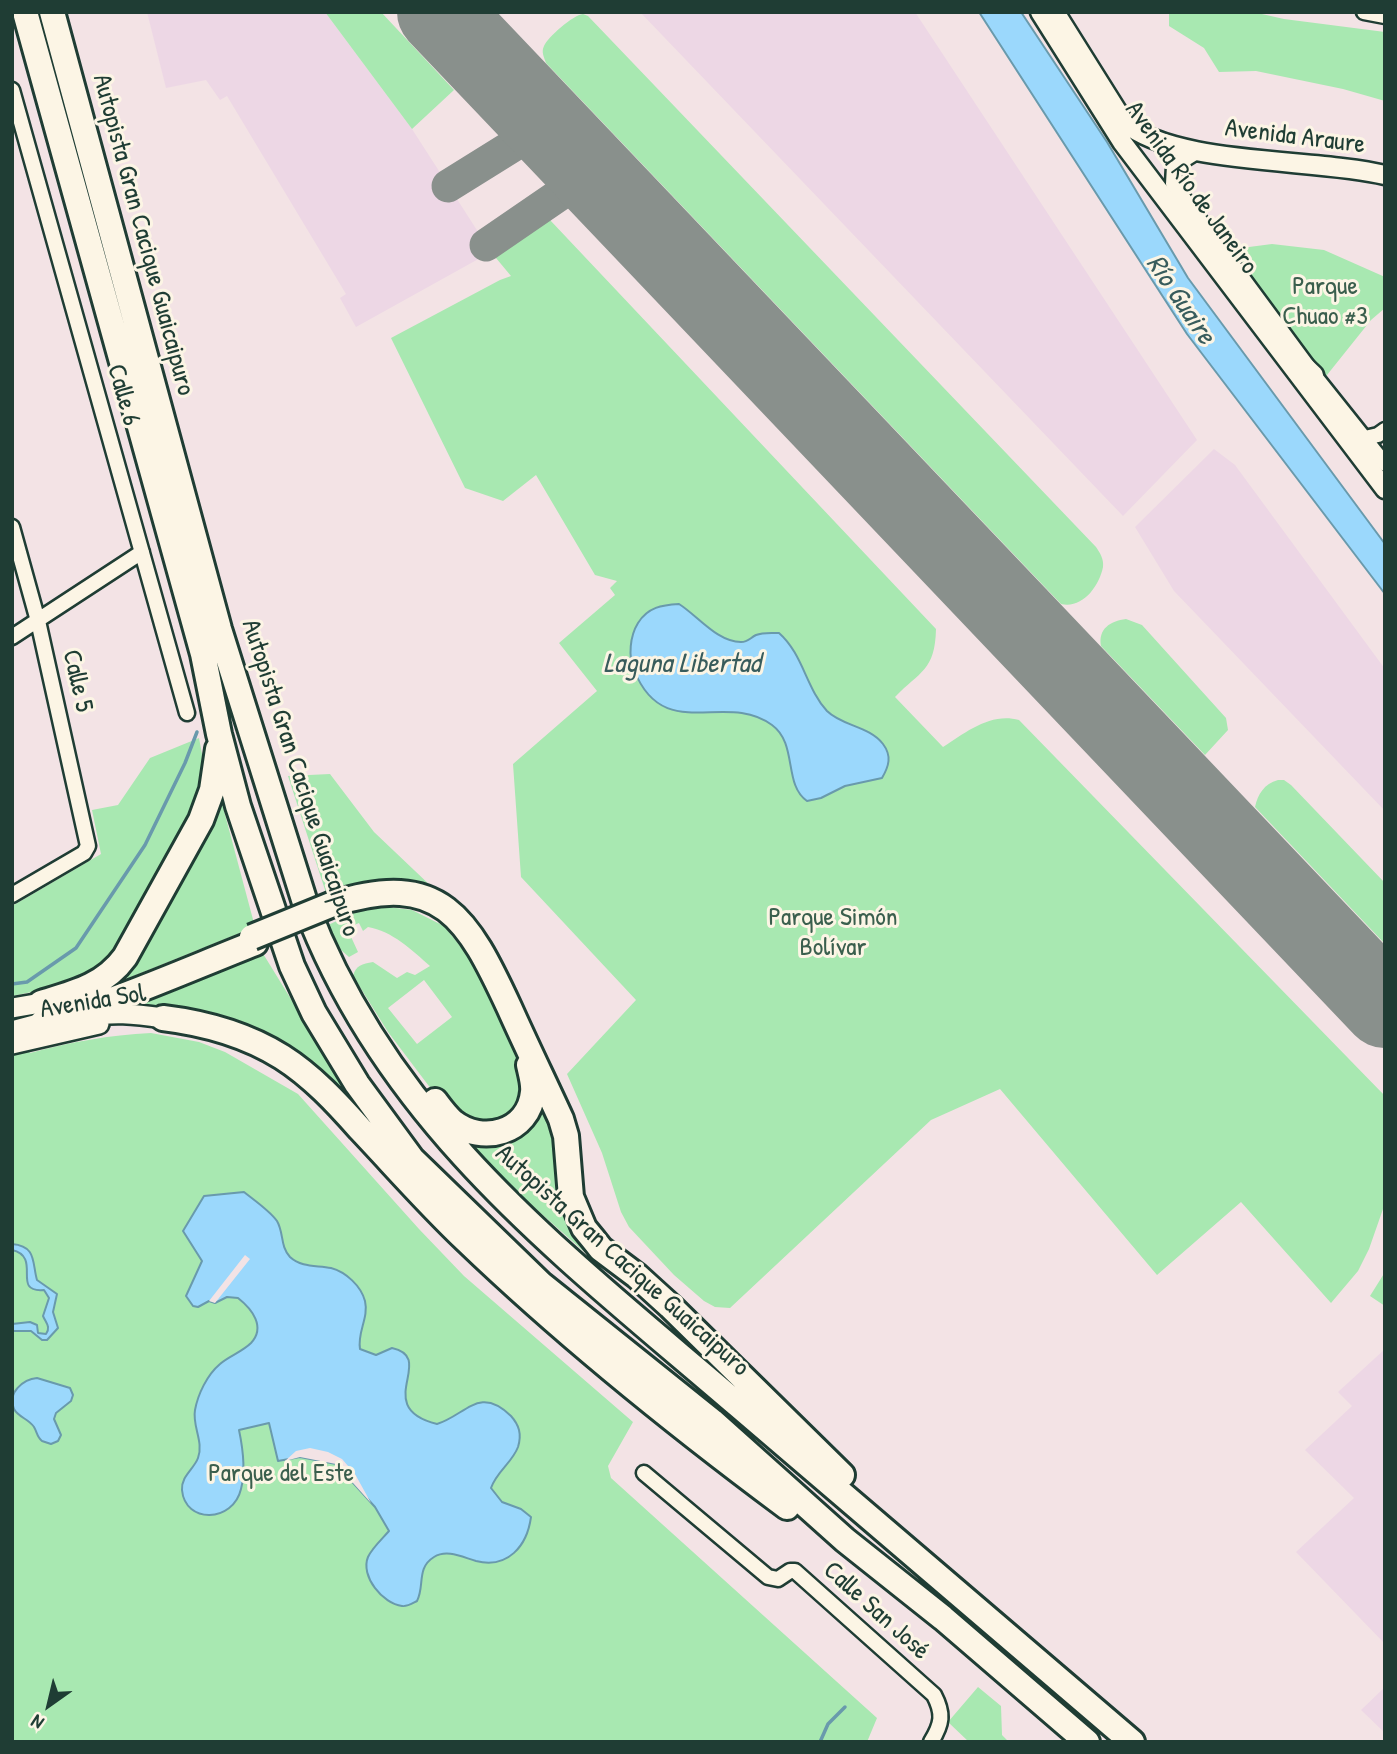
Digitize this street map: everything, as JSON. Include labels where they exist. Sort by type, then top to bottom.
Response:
[{"type":"highway","name":"Autopista Gran Cacique Guaicaipuro","points":[[25,12],[203,654],[219,734],[238,806],[292,967],[314,1013],[357,1084],[412,1159],[541,1284],[712,1421],[845,1540],[943,1618],[1087,1742]]},
{"type":"highway","name":"Autopista Gran Cacique Guaicaipuro","points":[[52,12],[219,629],[306,906],[318,938],[353,1005],[426,1115],[526,1222],[1132,1742]]},
{"type":"highway","points":[[41,1013],[94,986],[116,970],[125,957],[194,835],[207,806],[215,778],[219,734]]},
{"type":"highway","points":[[41,1013],[253,940],[373,893],[405,894],[429,900],[461,922],[486,959],[561,1119],[566,1136],[571,1197],[584,1228],[601,1249],[662,1298],[853,1486],[867,1517]]},
{"type":"highway","points":[[333,909],[381,899],[410,901],[436,911],[459,928],[478,956],[528,1061],[533,1091],[530,1104],[519,1121],[499,1133],[486,1135],[464,1129],[446,1115],[384,1037],[353,1005]]},
{"type":"highway","points":[[163,1018],[212,1027],[243,1038],[282,1057],[301,1071],[349,1117],[463,1238],[617,1377],[798,1515],[845,1540]]},
{"type":"main road","name":"Avenida Sol","points":[[12,1008],[41,1013],[54,1026],[91,1016],[111,1014],[163,1018]]},
{"type":"main road","name":"Avenida Sol","points":[[12,1031],[41,1013]]},
{"type":"main road","name":"Avenida Sol","points":[[12,1044],[74,1028],[163,1018]]},
{"type":"street","name":"Avenida Río de Janeiro","points":[[1041,12],[1122,142],[1385,489]]},
{"type":"street","name":"Avenida Río de Janeiro","points":[[1055,12],[1124,122],[1145,137],[1198,151]]},
{"type":"street","points":[[1363,12],[1385,16]]},
{"type":"street","name":"Calle 6","points":[[12,90],[187,713]]},
{"type":"street","name":"Avenida Río de Janeiro","points":[[1198,151],[1174,166],[1172,184],[1314,375],[1385,464]]},
{"type":"street","name":"Avenida Araure","points":[[1198,151],[1385,175]]},
{"type":"street","points":[[1256,322],[1314,375]]},
{"type":"street","points":[[1365,438],[1385,430]]},
{"type":"street","name":"Calle 5","points":[[12,527],[38,621],[88,846],[84,853],[12,895]]},
{"type":"street","points":[[12,637],[142,552]]},
{"type":"street","name":"Calle San José","points":[[644,1473],[768,1577],[778,1579],[790,1571],[795,1572],[934,1695],[942,1721],[930,1742]]},
{"type":"shaded area","points":[[147,12],[325,12],[412,129],[491,252],[356,327],[340,298],[346,294],[227,96],[220,100],[206,80],[166,88]]},
{"type":"shaded area","points":[[640,12],[915,12],[1197,440],[1123,516]]},
{"type":"shaded area","points":[[1214,449],[1235,465],[1385,669],[1385,811],[1174,591],[1135,527]]},
{"type":"shaded area","points":[[1385,1349],[1385,1644],[1296,1552],[1354,1498],[1305,1450],[1352,1406],[1338,1392]]},
{"type":"shaded area","points":[[1385,1687],[1385,1733],[1361,1710]]},
{"type":"green space","points":[[325,12],[381,12],[454,90],[412,129]]},
{"type":"green space","points":[[1169,12],[1253,12],[1284,19],[1385,32],[1385,101],[1343,89],[1256,71],[1219,72],[1204,48],[1169,26]]},
{"type":"green space","points":[[583,14],[588,16],[1096,547],[1103,567],[1098,582],[1088,595],[1076,603],[1061,604],[546,63],[543,50],[546,42],[567,22]]},
{"type":"green space","name":"Parque Simón Bolívar","points":[[550,220],[936,629],[933,654],[925,669],[895,697],[943,747],[989,721],[1009,718],[1019,720],[1385,1096],[1385,1215],[1383,1209],[1358,1271],[1331,1303],[1241,1202],[1157,1275],[1000,1089],[931,1120],[730,1308],[715,1307],[704,1301],[674,1275],[629,1227],[621,1212],[602,1153],[567,1074],[636,1000],[521,877],[513,764],[597,691],[559,643],[615,595],[610,588],[617,581],[595,575],[536,475],[503,501],[465,488],[391,338],[511,276],[491,252]]},
{"type":"green space","name":"Parque Chuao #3","points":[[1272,244],[1324,250],[1385,277],[1385,308],[1371,320],[1323,380],[1226,250]]},
{"type":"green space","points":[[1126,619],[1142,625],[1226,718],[1228,730],[1205,755],[1101,646],[1101,635],[1106,627]]},
{"type":"green space","points":[[199,738],[205,770],[201,799],[118,953],[102,969],[62,986],[12,996],[12,906],[101,854],[92,810],[118,805],[150,758]]},
{"type":"green space","points":[[330,774],[374,832],[434,889],[393,883],[366,883],[339,889],[327,896],[288,776]]},
{"type":"green space","points":[[1278,780],[1284,780],[1291,785],[1385,883],[1385,944],[1255,807],[1262,790]]},
{"type":"green space","points":[[219,792],[255,927],[109,986]]},
{"type":"green space","points":[[380,906],[412,910],[444,926],[470,958],[513,1047],[523,1076],[519,1109],[480,1129],[447,1110],[388,1032],[353,976],[360,966],[373,962],[397,978],[407,972],[415,975],[430,966],[393,937],[368,927],[363,931],[359,923],[347,928],[358,952],[349,957],[341,950],[328,925],[363,909]],"holes":[[[424,980],[452,1017],[417,1044],[388,1008]]]},
{"type":"green space","points":[[262,952],[361,1113],[257,1040],[110,1010]]},
{"type":"green space","name":"Parque del Este","points":[[151,1033],[199,1042],[225,1052],[298,1094],[464,1276],[633,1422],[608,1466],[611,1478],[877,1718],[867,1742],[12,1742],[12,1053],[28,1049],[30,1053],[120,1035]]},
{"type":"green space","points":[[539,1088],[602,1262],[599,1265],[518,1193],[465,1140],[484,1143]]},
{"type":"green space","points":[[1385,1272],[1385,1306],[1370,1296]]},
{"type":"green space","points":[[978,1687],[1001,1706],[1002,1735],[1009,1742],[969,1742],[948,1722]]},
{"type":"water","name":"Río Guaire","points":[[979,12],[1021,12],[1107,142],[1188,278],[1385,544],[1385,594],[1187,334]]},
{"type":"water","name":"Laguna Libertad","points":[[679,604],[716,633],[732,641],[743,642],[759,634],[779,633],[794,651],[814,692],[827,711],[870,733],[883,744],[888,753],[888,761],[882,778],[845,786],[821,798],[807,801],[795,785],[785,742],[772,725],[754,716],[735,712],[678,711],[662,705],[647,692],[634,670],[631,652],[633,634],[638,623],[651,610]]},
{"type":"water","points":[[244,1192],[277,1221],[290,1257],[305,1265],[337,1270],[356,1285],[363,1295],[366,1307],[360,1349],[376,1355],[392,1348],[404,1353],[409,1362],[405,1395],[408,1406],[418,1416],[437,1424],[473,1405],[490,1403],[500,1407],[514,1419],[520,1434],[518,1447],[491,1488],[502,1502],[521,1509],[531,1517],[525,1537],[514,1553],[498,1562],[487,1563],[455,1554],[434,1557],[425,1566],[417,1601],[406,1606],[395,1604],[381,1595],[367,1572],[368,1557],[389,1531],[375,1507],[336,1464],[300,1457],[278,1461],[269,1423],[239,1430],[243,1482],[236,1500],[229,1508],[220,1513],[200,1514],[191,1509],[185,1501],[182,1485],[199,1452],[195,1416],[201,1391],[215,1368],[251,1343],[257,1325],[248,1307],[238,1298],[227,1297],[215,1303],[209,1301],[198,1307],[193,1306],[186,1296],[202,1261],[183,1231],[204,1196]]},
{"type":"water","points":[[12,1244],[20,1245],[30,1252],[37,1280],[57,1294],[53,1312],[58,1328],[47,1340],[42,1340],[31,1331],[12,1331],[12,1324],[30,1322],[37,1325],[38,1333],[46,1334],[48,1327],[43,1316],[49,1298],[44,1290],[29,1286],[25,1260],[21,1254],[12,1250]]},
{"type":"water","points":[[37,1378],[70,1388],[73,1395],[71,1401],[56,1413],[54,1419],[61,1435],[58,1441],[51,1444],[40,1439],[34,1427],[16,1412],[12,1403],[14,1392],[18,1388]]},
{"type":"pier","points":[[245,1255],[250,1259],[215,1303],[209,1301]]},
{"type":"pier","points":[[310,1448],[342,1459],[355,1474],[371,1503],[336,1464],[300,1457],[285,1461],[296,1451]]},
{"type":"waterway","points":[[12,984],[27,982],[76,948],[145,845],[197,732]]},
{"type":"waterway","points":[[820,1742],[828,1724],[845,1707]]},
{"type":"taxiway","points":[[448,186],[546,125]]},
{"type":"taxiway","points":[[486,245],[591,173]]},
{"type":"runway","points":[[439,12],[1385,1006]]}]
